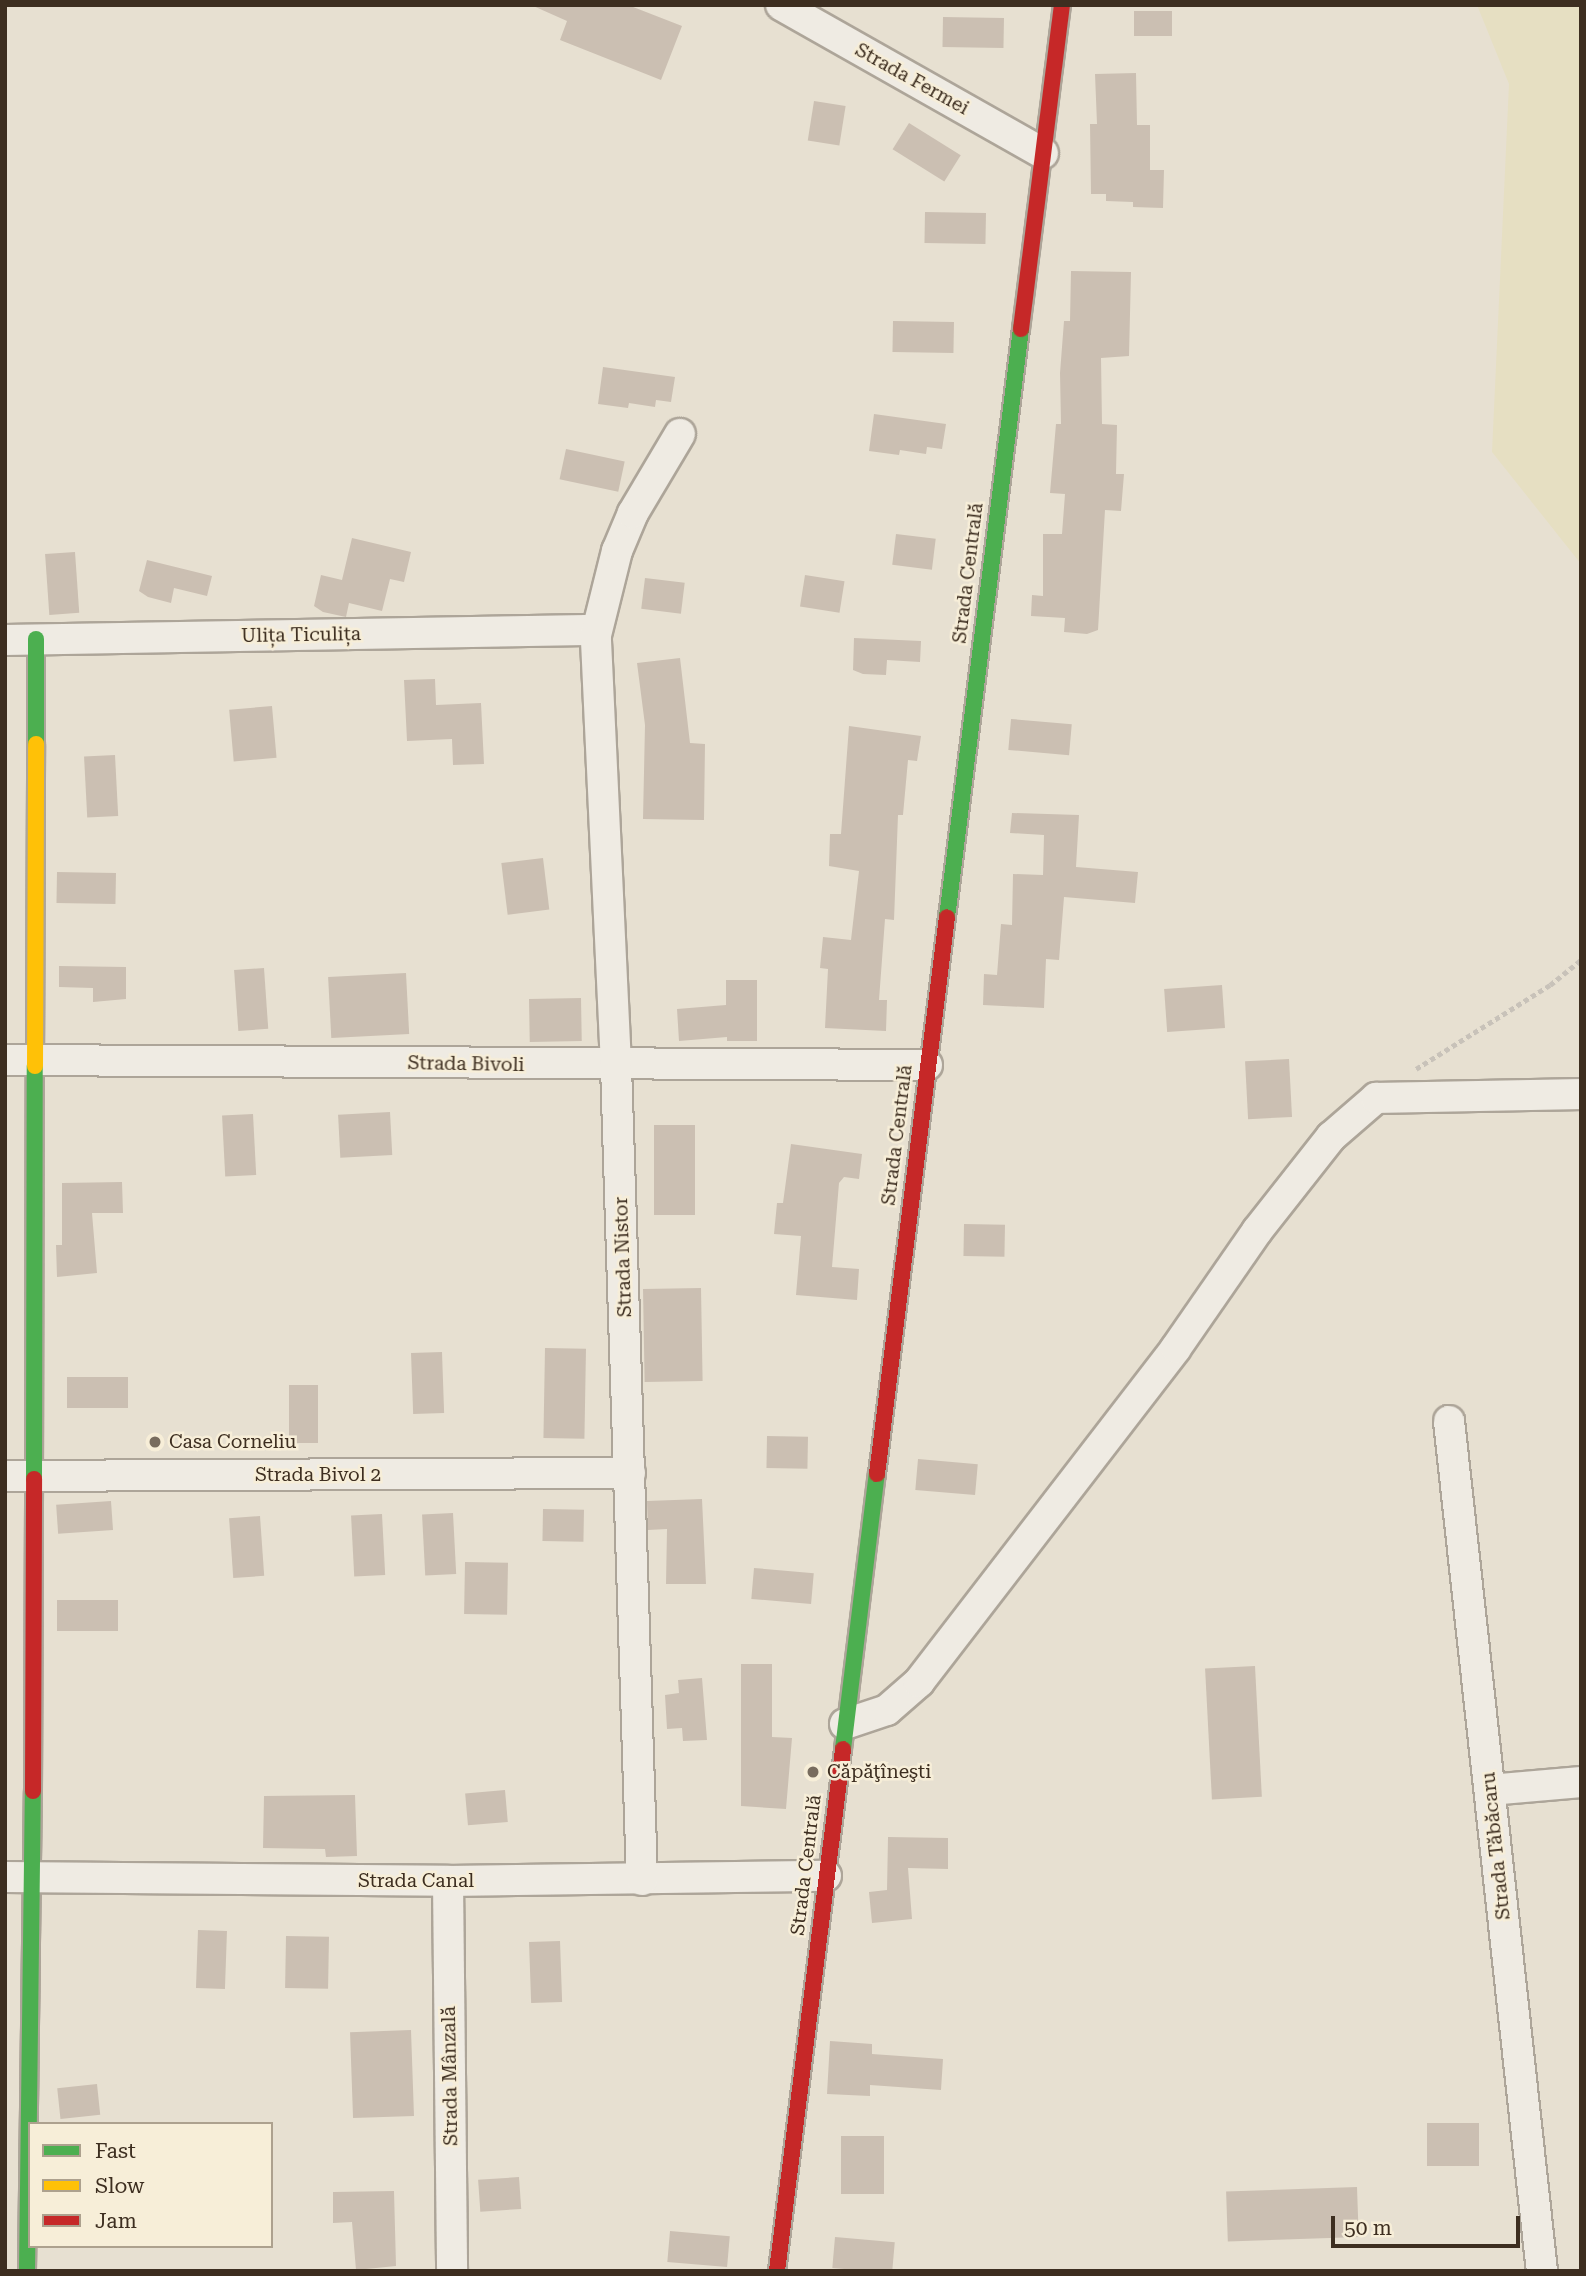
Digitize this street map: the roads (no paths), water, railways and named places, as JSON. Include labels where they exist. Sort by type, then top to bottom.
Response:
[{"type":"main road","name":"Strada Centrală","points":[[777,2271],[1062,5]]},
{"type":"main road","points":[[27,2271],[19,1877],[19,1060],[36,639]]},
{"type":"street","name":"Strada Fermei","points":[[781,5],[1043,153]]},
{"type":"street","points":[[596,635],[617,551],[633,513],[680,434]]},
{"type":"street","name":"Ulița Ticulița","points":[[5,640],[587,631],[596,635]]},
{"type":"street","name":"Strada Nistor","points":[[596,635],[600,646],[616,1065],[642,1880]]},
{"type":"street","name":"Strada Bivoli","points":[[19,1060],[927,1065]]},
{"type":"street","points":[[845,1724],[887,1710],[919,1682],[1168,1359],[1274,1210],[1331,1137],[1376,1098],[1581,1094]]},
{"type":"street","name":"Strada Tăbăcaru","points":[[1449,1421],[1542,2271]]},
{"type":"street","name":"Strada Bivol 2","points":[[20,1477],[630,1473]]},
{"type":"street","points":[[1490,1790],[1581,1782]]},
{"type":"street","name":"Strada Canal","points":[[19,1877],[448,1881],[826,1876]]},
{"type":"street","name":"Strada Mânzală","points":[[448,1881],[452,2271]]},
{"type":"place","name":"Casa Corneliu","points":[[155,1442]]},
{"type":"place","name":"Căpăţîneşti","points":[[813,1772]]}]
